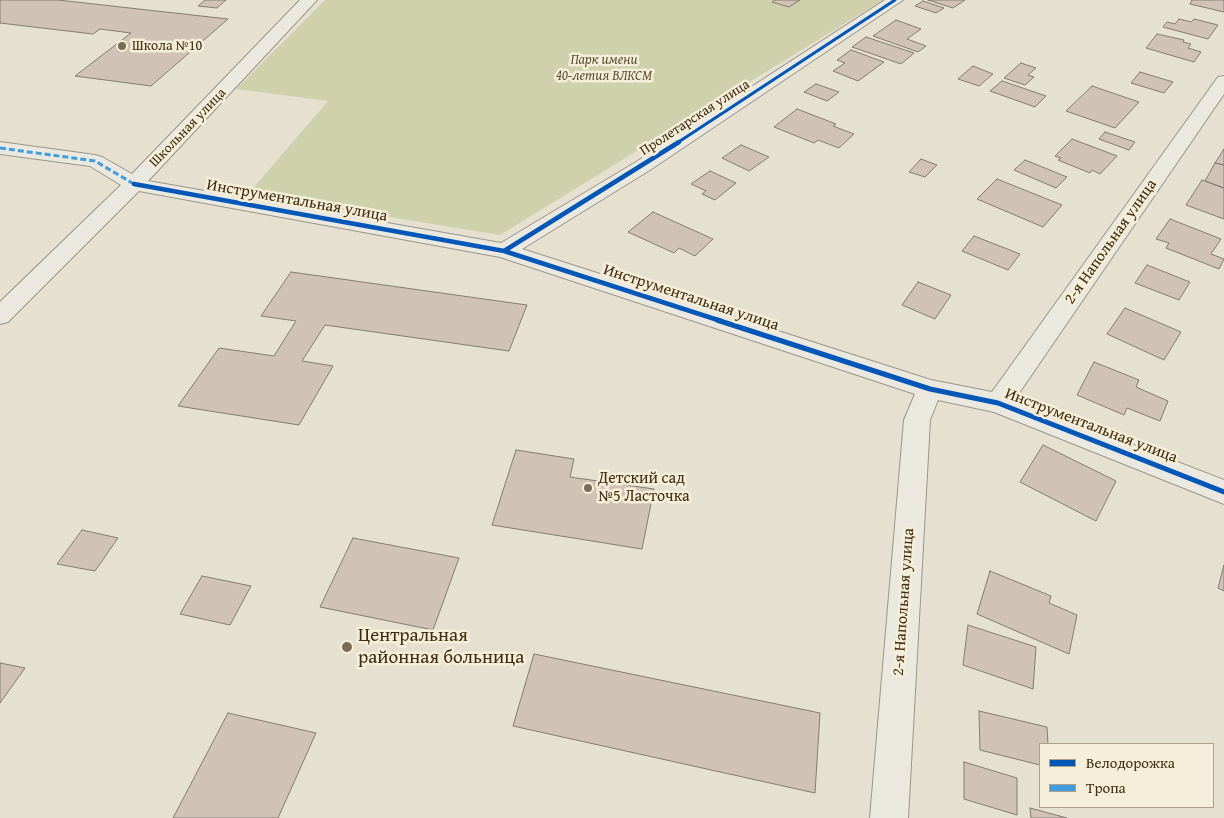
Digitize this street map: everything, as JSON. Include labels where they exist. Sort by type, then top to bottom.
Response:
[{"type":"street","name":"Школьная улица","points":[[0,316],[134,184],[309,0]]},
{"type":"street","name":"Пролетарская улица","points":[[504,251],[642,166],[896,0]]},
{"type":"street","name":"2-я Напольная улица","points":[[998,403],[1224,81]]},
{"type":"street","points":[[0,148],[95,161],[134,184]]},
{"type":"street","name":"Инструментальная улица","points":[[134,184],[504,251],[930,389],[998,403],[1224,492]]},
{"type":"street","name":"2-я Напольная улица","points":[[888,818],[917,420],[930,389]]},
{"type":"green space","name":"Парк имени 40-летия ВЛКСМ","points":[[325,0],[883,0],[500,235],[248,194],[328,101],[236,89]]},
{"type":"building","points":[[0,0],[58,0],[228,19],[151,86],[75,76],[131,33],[100,29],[93,34],[0,23]]},
{"type":"building","points":[[205,0],[226,0],[217,8],[198,6]]},
{"type":"building","points":[[775,0],[800,0],[789,7],[772,2]]},
{"type":"building","points":[[928,0],[965,0],[953,8]]},
{"type":"building","points":[[1192,0],[1224,0],[1224,12],[1190,4]]},
{"type":"building","points":[[923,1],[944,8],[936,13],[915,6]]},
{"type":"building","points":[[1179,19],[1191,22],[1194,19],[1218,25],[1208,39],[1163,27],[1167,22],[1175,24]]},
{"type":"building","points":[[896,20],[921,29],[907,39],[926,46],[918,52],[873,36]]},
{"type":"building","points":[[1157,34],[1184,40],[1183,42],[1191,44],[1188,48],[1201,52],[1194,62],[1146,48]]},
{"type":"building","points":[[866,37],[914,53],[901,64],[852,47]]},
{"type":"building","points":[[851,50],[884,62],[858,81],[833,71],[845,63],[837,60]]},
{"type":"building","points":[[1021,63],[1036,68],[1028,75],[1034,77],[1025,85],[1004,78]]},
{"type":"building","points":[[973,66],[993,74],[979,86],[958,79]]},
{"type":"building","points":[[1140,72],[1173,82],[1164,93],[1131,83]]},
{"type":"building","points":[[1002,81],[1046,96],[1035,107],[990,91]]},
{"type":"building","points":[[816,84],[839,92],[827,101],[804,92]]},
{"type":"building","points":[[1092,86],[1139,102],[1115,128],[1066,111]]},
{"type":"building","points":[[797,109],[836,124],[833,126],[854,134],[839,148],[818,140],[814,143],[774,127]]},
{"type":"building","points":[[1105,132],[1135,142],[1129,150],[1099,139]]},
{"type":"building","points":[[1072,139],[1117,156],[1100,174],[1092,170],[1090,173],[1058,160],[1061,158],[1055,156]]},
{"type":"building","points":[[741,145],[769,157],[749,171],[722,158]]},
{"type":"building","points":[[1224,149],[1224,165],[1215,163]]},
{"type":"building","points":[[921,159],[937,165],[925,177],[909,172]]},
{"type":"building","points":[[1025,160],[1067,177],[1056,188],[1014,170]]},
{"type":"building","points":[[1215,163],[1224,165],[1224,188],[1205,181]]},
{"type":"building","points":[[710,171],[736,183],[715,200],[702,194],[706,191],[691,184]]},
{"type":"building","points":[[997,179],[1062,205],[1043,227],[977,199]]},
{"type":"building","points":[[1202,180],[1224,188],[1224,219],[1186,205]]},
{"type":"building","points":[[653,212],[713,239],[695,256],[679,248],[674,253],[628,232]]},
{"type":"building","points":[[1170,219],[1221,239],[1211,254],[1224,259],[1219,269],[1166,248],[1169,243],[1156,239]]},
{"type":"building","points":[[974,236],[1020,254],[1008,270],[962,251]]},
{"type":"building","points":[[1147,265],[1190,282],[1179,300],[1135,283]]},
{"type":"building","points":[[291,272],[527,305],[509,351],[325,325],[302,361],[333,366],[299,425],[178,406],[219,348],[274,356],[296,321],[261,316]]},
{"type":"building","points":[[918,282],[951,295],[935,319],[902,305]]},
{"type":"building","points":[[1125,308],[1181,332],[1164,360],[1107,334]]},
{"type":"building","points":[[1094,362],[1139,380],[1136,387],[1168,401],[1160,421],[1127,408],[1124,415],[1077,395]]},
{"type":"building","points":[[1043,445],[1116,481],[1096,521],[1020,482]]},
{"type":"building","points":[[516,450],[574,459],[570,477],[654,489],[642,549],[492,525]]},
{"type":"building","points":[[82,530],[118,538],[95,571],[57,564]]},
{"type":"building","points":[[353,538],[459,558],[433,630],[320,607]]},
{"type":"building","points":[[1224,565],[1224,591],[1218,588]]},
{"type":"building","points":[[990,571],[1051,596],[1049,603],[1077,615],[1069,654],[977,614]]},
{"type":"building","points":[[202,576],[251,586],[230,625],[180,614]]},
{"type":"building","points":[[968,625],[1036,647],[1033,689],[963,665]]},
{"type":"building","points":[[534,654],[820,713],[815,793],[513,726]]},
{"type":"building","points":[[0,663],[25,668],[0,703]]},
{"type":"building","points":[[979,711],[1047,727],[1048,743],[1039,743],[1039,765],[980,750]]},
{"type":"building","points":[[228,713],[316,733],[278,818],[173,818]]},
{"type":"building","points":[[964,762],[1017,778],[1017,815],[964,799]]},
{"type":"building","points":[[1030,808],[1067,818],[1031,818]]},
{"type":"marked path","points":[[0,148],[95,161],[134,184]]},
{"type":"cycle path","points":[[504,251],[643,166],[895,0]]},
{"type":"cycle path","points":[[134,184],[504,251],[930,389],[998,403],[1224,492]]},
{"type":"place","name":"Школа №10","points":[[122,46]]},
{"type":"place","name":"Детский сад №5 Ласточка","points":[[588,488]]},
{"type":"place","name":"Центральная районная больница","points":[[347,647]]}]
